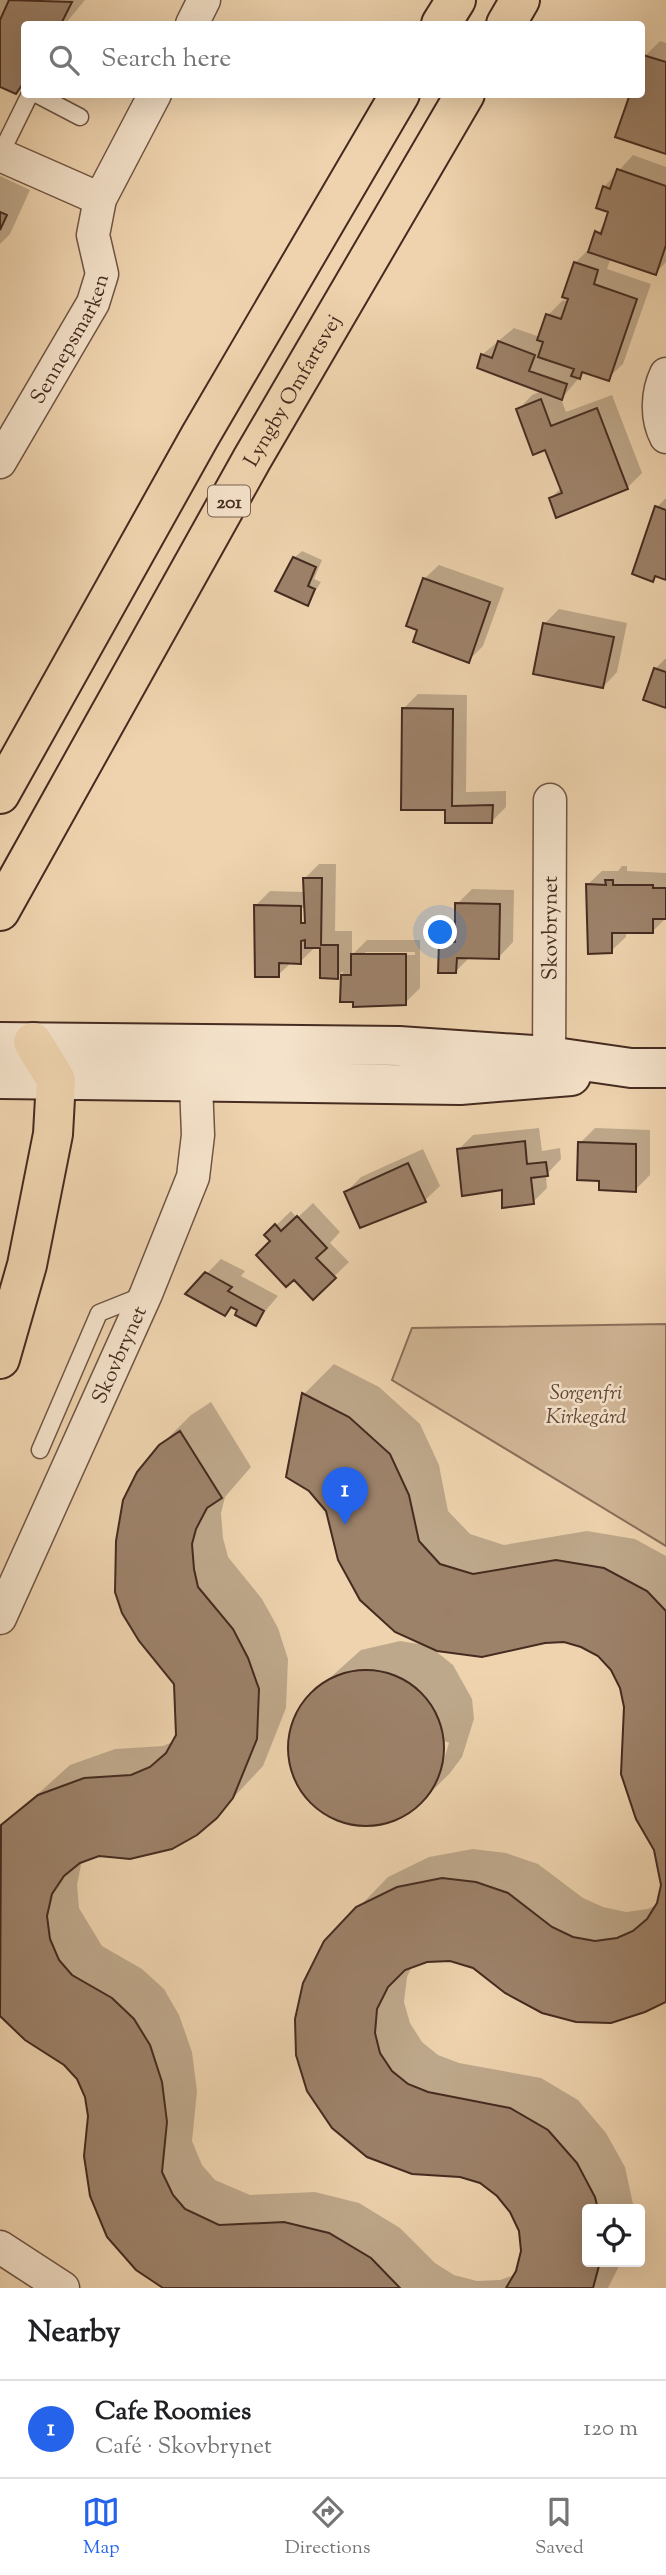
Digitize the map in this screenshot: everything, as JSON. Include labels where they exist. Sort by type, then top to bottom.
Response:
[{"type":"highway","points":[[443,21],[456,0]]},
{"type":"highway","points":[[508,21],[520,0]]},
{"type":"highway","name":"201","points":[[0,794],[200,436],[398,98]]},
{"type":"highway","name":"Lyngby Omfartsvej","points":[[0,911],[245,471],[463,98]]},
{"type":"highway","points":[[0,1359],[29,1252],[53,1134],[56,1080],[18,1042]]},
{"type":"street","points":[[194,21],[204,0]]},
{"type":"street","name":"Sennepsmarken","points":[[0,462],[93,303],[102,274],[93,235],[100,199],[153,98]]},
{"type":"street","points":[[0,155],[100,199]]},
{"type":"street","points":[[666,374],[659,388],[660,425],[666,437]]},
{"type":"street","name":"Skovbrynet","points":[[548,1067],[550,800]]},
{"type":"street","points":[[18,1042],[195,1064],[460,1085],[548,1067],[648,1068]]},
{"type":"street","points":[[3,1079],[56,1080],[195,1064]]},
{"type":"street","name":"Skovbrynet","points":[[0,1618],[146,1294],[193,1177],[198,1135],[195,1064]]},
{"type":"street","points":[[0,2247],[63,2288]]},
{"type":"lane","points":[[0,155],[28,98]]},
{"type":"lane","points":[[44,98],[80,117]]},
{"type":"lane","points":[[40,1450],[99,1312],[146,1294]]},
{"type":"green space","name":"Sorgenfri Kirkegård","points":[[666,1324],[666,1546],[392,1380],[412,1328]]},
{"type":"building","points":[[9,0],[72,2],[62,21],[21,21],[21,86],[16,94],[0,87],[0,20]]},
{"type":"building","points":[[645,56],[666,62],[666,154],[615,137],[629,98],[645,98]]},
{"type":"building","points":[[617,169],[666,186],[666,245],[656,275],[588,252],[595,231],[601,234],[608,212],[596,208],[603,186],[610,189]]},
{"type":"building","points":[[0,212],[7,215],[0,230]]},
{"type":"building","points":[[574,262],[598,270],[594,284],[637,299],[609,381],[582,372],[580,379],[571,376],[574,369],[538,357],[543,342],[537,340],[546,314],[561,319],[568,299],[562,297]]},
{"type":"building","points":[[498,341],[535,355],[529,371],[567,384],[562,400],[477,368],[481,354],[492,358]]},
{"type":"building","points":[[541,399],[551,426],[597,408],[628,489],[556,518],[549,498],[562,493],[545,450],[533,455],[516,409]]},
{"type":"building","points":[[655,506],[666,510],[666,580],[655,576],[653,582],[632,574]]},
{"type":"building","points":[[293,557],[316,567],[308,586],[315,589],[308,606],[275,591]]},
{"type":"building","points":[[423,578],[490,602],[469,663],[413,642],[417,630],[406,626]]},
{"type":"building","points":[[543,623],[614,637],[603,688],[533,674]]},
{"type":"building","points":[[654,668],[666,672],[666,708],[643,700]]},
{"type":"building","points":[[402,708],[453,709],[452,806],[493,805],[492,823],[445,823],[445,810],[401,810]]},
{"type":"building","points":[[303,878],[322,878],[321,945],[338,945],[338,979],[320,978],[320,948],[305,948],[305,940],[301,941],[301,964],[279,963],[279,977],[255,977],[254,905],[301,906],[301,923],[305,923]]},
{"type":"building","points":[[605,880],[613,880],[613,885],[653,885],[653,888],[666,888],[666,919],[653,919],[653,933],[612,933],[612,953],[588,954],[586,884],[606,885]]},
{"type":"building","points":[[455,903],[500,904],[499,959],[457,958],[456,973],[438,973],[439,942],[455,942]]},
{"type":"building","points":[[351,954],[406,954],[406,1005],[353,1007],[353,1002],[340,1002],[341,975],[351,975]]},
{"type":"building","points":[[525,1141],[527,1164],[546,1162],[548,1176],[531,1178],[534,1204],[502,1208],[502,1190],[462,1196],[457,1149]]},
{"type":"building","points":[[578,1142],[636,1144],[636,1192],[599,1190],[599,1181],[577,1180]]},
{"type":"building","points":[[408,1163],[426,1202],[360,1228],[344,1192]]},
{"type":"building","points":[[297,1216],[327,1248],[316,1258],[336,1278],[313,1300],[294,1280],[286,1287],[256,1255],[270,1241],[264,1235],[275,1224],[281,1231]]},
{"type":"building","points":[[205,1272],[232,1287],[228,1291],[264,1311],[256,1326],[235,1315],[237,1310],[231,1307],[225,1316],[185,1294]]},
{"type":"building","points":[[302,1393],[349,1417],[390,1454],[409,1495],[419,1541],[440,1564],[473,1574],[556,1560],[604,1568],[647,1591],[666,1611],[666,2002],[611,2023],[576,2022],[542,2013],[505,1993],[473,1968],[450,1961],[427,1962],[405,1970],[388,1987],[377,2009],[375,2033],[380,2053],[392,2071],[408,2084],[428,2092],[510,2108],[548,2130],[577,2163],[597,2204],[582,2204],[582,2267],[599,2267],[593,2288],[506,2288],[516,2271],[521,2251],[519,2231],[510,2212],[497,2196],[480,2183],[460,2177],[412,2174],[367,2157],[332,2128],[307,2091],[296,2055],[295,2019],[303,1983],[324,1941],[356,1907],[397,1887],[442,1878],[476,1882],[508,1893],[552,1927],[573,1937],[595,1941],[617,1938],[633,1931],[647,1919],[657,1903],[661,1885],[654,1850],[636,1819],[621,1774],[624,1707],[620,1688],[611,1670],[598,1656],[564,1642],[545,1643],[482,1657],[437,1651],[395,1632],[360,1600],[338,1560],[326,1511],[309,1491],[286,1477]]},
{"type":"building","points":[[180,1431],[222,1498],[207,1508],[196,1529],[192,1544],[194,1569],[198,1587],[233,1629],[248,1658],[259,1689],[257,1739],[233,1798],[217,1818],[197,1835],[172,1849],[130,1859],[99,1856],[80,1863],[64,1876],[52,1894],[47,1916],[50,1939],[59,1960],[72,1975],[112,1998],[134,2019],[150,2045],[162,2082],[167,2122],[162,2172],[173,2195],[185,2209],[219,2225],[284,2222],[329,2233],[371,2258],[400,2288],[163,2288],[136,2270],[107,2237],[90,2196],[84,2156],[88,2116],[85,2097],[77,2079],[64,2065],[25,2040],[0,2016],[1,1825],[38,1795],[84,1778],[131,1775],[150,1767],[166,1753],[176,1735],[174,1684],[139,1641],[122,1613],[115,1592],[116,1541],[123,1500],[137,1472],[159,1445]]},
{"type":"building","points":[[366,1670],[396,1676],[421,1693],[438,1718],[444,1748],[438,1778],[421,1803],[396,1820],[366,1826],[336,1820],[311,1803],[294,1778],[288,1748],[294,1718],[311,1693],[336,1676]]},
{"type":"place","name":"Cafe Roomies","points":[[345,1525]]}]
